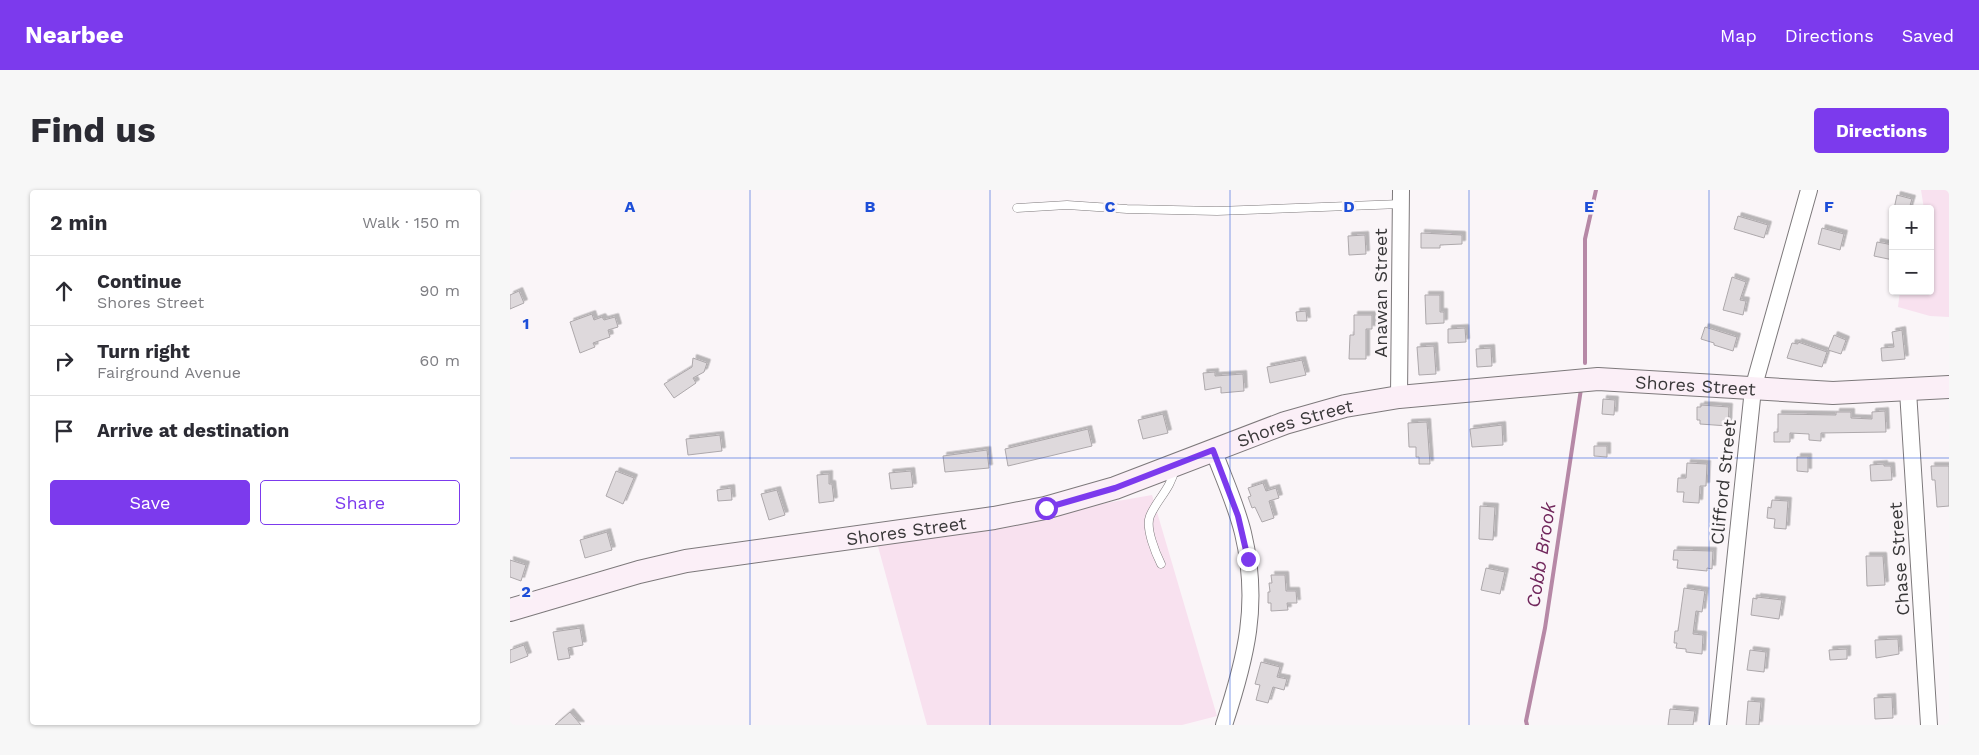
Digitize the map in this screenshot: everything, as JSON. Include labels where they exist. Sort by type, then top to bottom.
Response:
[{"type":"street","name":"Clifford Street","points":[[1718,725],[1753,389],[1809,190]]},
{"type":"street","name":"Anawan Street","points":[[1399,397],[1401,197]]},
{"type":"street","name":"Shores Street","points":[[510,610],[639,572],[686,561],[1028,512],[1115,488],[1213,450],[1316,414],[1354,404],[1399,397],[1598,379],[1832,393],[1949,387]]},
{"type":"street","name":"Chase Street","points":[[1908,390],[1930,725]]},
{"type":"street","points":[[1213,450],[1243,532],[1250,586],[1247,643],[1239,679],[1224,725]]},
{"type":"lane","points":[[1017,208],[1067,205],[1127,209],[1217,211],[1401,197]]},
{"type":"lane","points":[[1161,564],[1152,542],[1149,518],[1173,479],[1175,464]]},
{"type":"shaded area","points":[[1921,190],[1949,190],[1949,317],[1930,316],[1898,307],[1900,295],[1934,295],[1934,205],[1923,205]]},
{"type":"shaded area","points":[[1152,495],[1217,716],[1182,725],[927,725],[877,543]]},
{"type":"building","points":[[1897,195],[1912,199],[1910,205],[1895,205]]},
{"type":"building","points":[[1738,216],[1768,225],[1764,238],[1734,229]]},
{"type":"building","points":[[1822,228],[1844,234],[1840,250],[1818,244]]},
{"type":"building","points":[[1421,233],[1462,235],[1462,244],[1440,245],[1440,248],[1421,248]]},
{"type":"building","points":[[1365,235],[1366,254],[1349,255],[1348,236]]},
{"type":"building","points":[[1877,242],[1889,244],[1889,259],[1874,256]]},
{"type":"building","points":[[1732,277],[1746,282],[1740,300],[1746,301],[1743,315],[1723,310]]},
{"type":"building","points":[[519,291],[524,303],[510,309],[510,295]]},
{"type":"building","points":[[1425,295],[1440,295],[1440,312],[1444,312],[1444,323],[1426,324]]},
{"type":"building","points":[[1306,311],[1307,321],[1297,321],[1296,312]]},
{"type":"building","points":[[592,314],[594,320],[602,317],[604,320],[615,317],[618,327],[608,330],[610,337],[593,343],[595,347],[580,353],[570,322]]},
{"type":"building","points":[[1354,315],[1372,315],[1372,329],[1366,329],[1366,359],[1349,359],[1350,335],[1354,335]]},
{"type":"building","points":[[1705,327],[1737,337],[1733,351],[1701,339]]},
{"type":"building","points":[[1465,328],[1466,342],[1448,343],[1448,329]]},
{"type":"building","points":[[1902,330],[1905,359],[1882,361],[1881,348],[1894,347],[1892,332]]},
{"type":"building","points":[[1834,335],[1846,340],[1841,354],[1828,350]]},
{"type":"building","points":[[1798,342],[1827,352],[1822,367],[1787,358],[1792,343],[1798,344]]},
{"type":"building","points":[[1434,346],[1436,374],[1419,375],[1417,347]]},
{"type":"building","points":[[1491,348],[1492,366],[1477,367],[1476,349]]},
{"type":"building","points":[[693,358],[707,363],[704,372],[693,378],[696,383],[674,398],[664,384],[692,367]]},
{"type":"building","points":[[1302,360],[1306,375],[1270,383],[1267,367]]},
{"type":"building","points":[[1215,372],[1215,376],[1243,374],[1244,391],[1221,393],[1221,387],[1205,390],[1203,373]]},
{"type":"building","points":[[1603,399],[1615,400],[1614,415],[1602,414]]},
{"type":"building","points":[[1701,405],[1729,407],[1728,426],[1700,424],[1700,420],[1697,420],[1697,407],[1701,407]]},
{"type":"building","points":[[1885,411],[1886,432],[1821,433],[1821,441],[1809,440],[1809,434],[1790,433],[1790,442],[1774,442],[1774,432],[1778,432],[1778,414],[1836,415],[1836,412],[1851,412],[1851,418],[1872,419],[1872,412]]},
{"type":"building","points":[[1163,414],[1168,433],[1143,439],[1138,420]]},
{"type":"building","points":[[1427,422],[1430,464],[1419,464],[1419,457],[1416,457],[1416,447],[1409,447],[1408,423]]},
{"type":"building","points":[[1502,425],[1503,445],[1472,447],[1470,429]]},
{"type":"building","points":[[1088,429],[1092,446],[1008,466],[1005,449]]},
{"type":"building","points":[[720,435],[722,451],[688,455],[686,439]]},
{"type":"building","points":[[1594,446],[1607,446],[1607,457],[1594,456]]},
{"type":"building","points":[[987,450],[989,468],[945,472],[943,456]]},
{"type":"building","points":[[1797,457],[1808,457],[1808,472],[1797,471]]},
{"type":"building","points":[[1687,463],[1707,464],[1706,486],[1700,486],[1699,503],[1683,502],[1684,492],[1677,492],[1678,478],[1686,478]]},
{"type":"building","points":[[1884,464],[1884,466],[1891,466],[1892,480],[1871,481],[1870,465]]},
{"type":"building","points":[[1931,466],[1949,466],[1949,506],[1937,507],[1935,480],[1932,480]]},
{"type":"building","points":[[616,471],[634,478],[623,504],[606,496]]},
{"type":"building","points":[[911,471],[913,487],[891,489],[889,473]]},
{"type":"building","points":[[829,474],[829,484],[832,484],[834,501],[819,503],[817,475]]},
{"type":"building","points":[[1263,483],[1266,491],[1276,488],[1279,498],[1269,501],[1274,518],[1262,522],[1255,507],[1252,508],[1248,497],[1251,496],[1248,488]]},
{"type":"building","points":[[731,488],[732,500],[718,501],[717,490]]},
{"type":"building","points":[[777,490],[785,515],[769,520],[761,494]]},
{"type":"building","points":[[1772,500],[1788,501],[1786,529],[1774,528],[1775,519],[1767,518],[1768,507],[1771,508]]},
{"type":"building","points":[[1480,506],[1495,507],[1493,540],[1479,539]]},
{"type":"building","points":[[607,532],[612,550],[585,558],[580,540]]},
{"type":"building","points":[[1674,550],[1713,551],[1712,569],[1707,568],[1707,571],[1677,568],[1678,560],[1673,560]]},
{"type":"building","points":[[1866,556],[1883,556],[1885,585],[1867,586]]},
{"type":"building","points":[[510,560],[526,565],[521,581],[510,577]]},
{"type":"building","points":[[1486,568],[1505,572],[1500,594],[1481,590]]},
{"type":"building","points":[[1271,575],[1285,575],[1286,591],[1296,591],[1297,603],[1287,603],[1288,610],[1271,611],[1271,603],[1268,603],[1268,592],[1270,592],[1269,583],[1272,583]]},
{"type":"building","points":[[1684,588],[1705,591],[1702,612],[1696,611],[1693,634],[1703,635],[1702,654],[1686,652],[1686,649],[1676,648],[1677,643],[1674,643],[1675,631],[1678,631]]},
{"type":"building","points":[[1757,597],[1782,600],[1779,619],[1751,615],[1753,598],[1757,599]]},
{"type":"building","points":[[580,628],[583,645],[568,648],[570,658],[558,660],[553,632]]},
{"type":"building","points":[[1898,639],[1899,654],[1876,658],[1875,640]]},
{"type":"building","points":[[524,645],[528,656],[510,663],[510,650]]},
{"type":"building","points":[[1847,649],[1847,659],[1830,660],[1829,650]]},
{"type":"building","points":[[1750,650],[1766,652],[1764,672],[1747,670]]},
{"type":"building","points":[[1261,662],[1280,667],[1277,677],[1287,679],[1284,690],[1273,687],[1268,703],[1256,700],[1260,685],[1255,684]]},
{"type":"building","points":[[1892,697],[1893,718],[1875,719],[1874,698]]},
{"type":"building","points":[[1748,701],[1761,702],[1759,725],[1746,725]]},
{"type":"building","points":[[1670,709],[1695,711],[1693,725],[1668,725]]},
{"type":"building","points":[[570,712],[581,725],[555,725]]},
{"type":"waterway","name":"Cobb Brook","points":[[1585,363],[1585,239],[1596,190]]},
{"type":"waterway","name":"Cobb Brook","points":[[1527,725],[1526,721],[1545,628],[1581,389]]},
{"type":"route","points":[[1046,508],[1115,488],[1213,450],[1238,516],[1248,559]]}]
